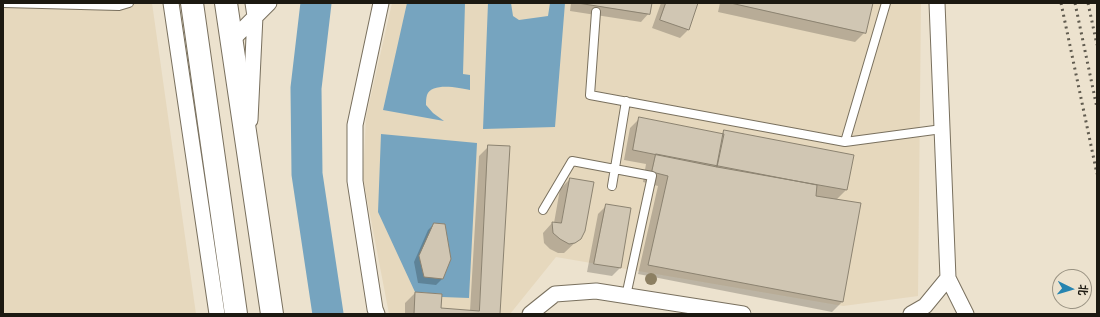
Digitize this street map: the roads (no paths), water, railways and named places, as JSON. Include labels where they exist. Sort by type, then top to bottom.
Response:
[{"type":"highway","points":[[192,3],[236,314]]},
{"type":"highway","points":[[226,3],[272,314]]},
{"type":"street","points":[[171,3],[217,314]]},
{"type":"street","points":[[232,40],[254,9],[269,3]]},
{"type":"street","points":[[377,314],[355,181],[355,125],[381,3]]},
{"type":"street","points":[[937,3],[948,278],[966,314]]},
{"type":"street","points":[[249,157],[254,9]]},
{"type":"street","points":[[911,314],[926,306],[948,278]]},
{"type":"street","points":[[530,314],[555,294],[596,291],[743,314]]},
{"type":"lane","points":[[4,3],[119,6],[129,3]]},
{"type":"lane","points":[[844,142],[886,3]]},
{"type":"lane","points":[[596,12],[590,95],[844,142],[942,129]]},
{"type":"lane","points":[[612,186],[626,101]]},
{"type":"lane","points":[[543,210],[572,161],[652,176],[626,296]]},
{"type":"water","points":[[407,3],[465,3],[463,74],[470,75],[470,90],[453,87],[440,87],[434,88],[426,97],[426,105],[433,113],[444,121],[383,110]]},
{"type":"water","points":[[488,3],[511,3],[513,16],[519,20],[548,16],[550,3],[565,3],[555,127],[483,129]]},
{"type":"water","points":[[381,134],[477,143],[469,298],[442,297],[441,294],[415,292],[378,212]]},
{"type":"waterway","points":[[316,3],[306,88],[307,174],[328,314]]},
{"type":"railway","points":[[1061,3],[1097,174]]},
{"type":"railway","points":[[1075,3],[1097,108]]},
{"type":"railway","points":[[1088,3],[1097,45]]}]
